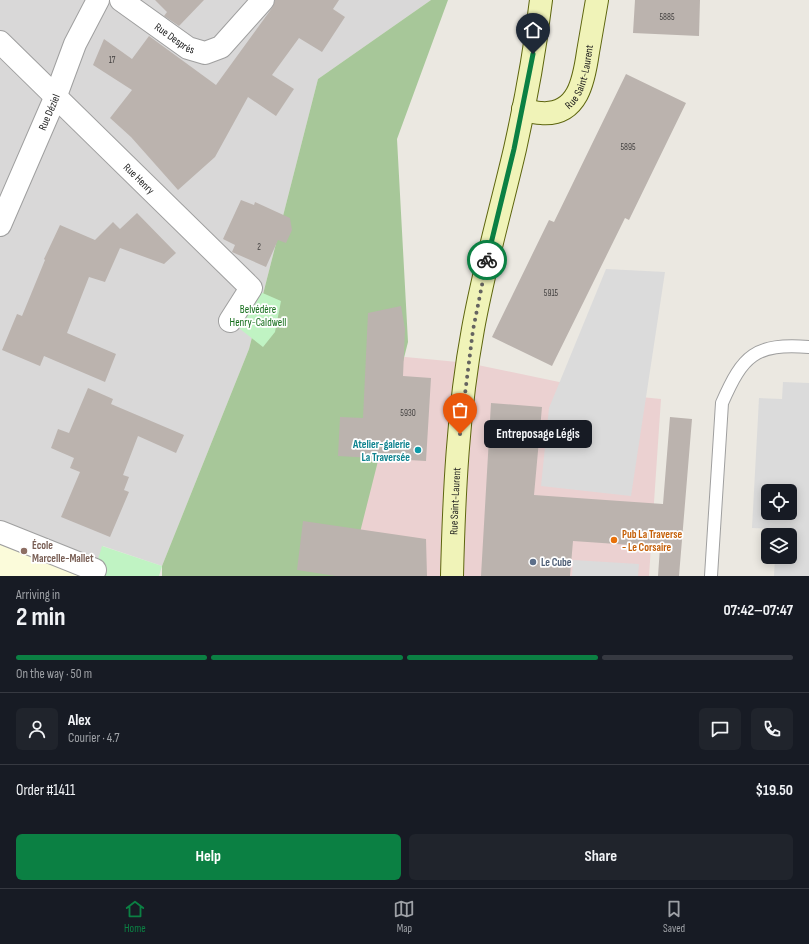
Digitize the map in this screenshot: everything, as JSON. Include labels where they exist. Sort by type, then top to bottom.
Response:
[{"type":"main road","name":"Rue Saint-Laurent","points":[[452,576],[453,526],[460,434],[468,363],[482,284],[523,109],[541,0]]},
{"type":"main road","name":"Rue Saint-Laurent","points":[[523,109],[541,114],[563,108],[574,101],[581,89],[586,70],[597,0]]},
{"type":"street","name":"Rue Déziel","points":[[0,225],[55,98],[75,44],[98,0]]},
{"type":"street","name":"Rue Després","points":[[121,0],[188,48],[205,53],[221,47],[263,0]]},
{"type":"street","name":"Rue Henry","points":[[0,42],[55,98],[251,288],[230,321]]},
{"type":"street","points":[[0,532],[95,570]]},
{"type":"lane","points":[[711,576],[722,403],[732,379],[743,364],[761,350],[783,345],[809,347]]},
{"type":"shaded area","points":[[0,0],[431,0],[318,79],[249,349],[162,566],[103,546],[95,570],[0,532]]},
{"type":"shaded area","points":[[606,269],[665,272],[631,496],[541,486],[549,408]]},
{"type":"shaded area","points":[[364,353],[468,363],[621,395],[661,399],[649,576],[343,576]]},
{"type":"shaded area","points":[[783,382],[809,383],[809,576],[774,576],[775,564],[797,564],[797,528],[752,528],[759,398],[782,399]]},
{"type":"shaded area","name":"École Marcelle-Mallet","points":[[0,532],[93,576],[0,576]]},
{"type":"shaded area","points":[[573,560],[639,564],[638,576],[572,576]]},
{"type":"green space","points":[[431,0],[448,0],[397,139],[408,342],[349,576],[162,576],[162,566],[249,349],[318,79]]},
{"type":"green space","name":"Belvédère Henry-Caldwell","points":[[251,288],[281,301],[275,332],[263,347],[230,321]]},
{"type":"green space","points":[[102,546],[162,566],[159,576],[93,576]]},
{"type":"building","points":[[155,0],[204,0],[179,26],[164,16],[167,12]]},
{"type":"building","points":[[275,0],[339,0],[333,9],[345,17],[322,52],[299,38],[272,75],[294,89],[276,116],[248,97],[215,157],[178,190],[131,137],[110,118],[132,90],[93,65],[104,39],[132,59],[149,36],[216,85],[272,8]]},
{"type":"building","points":[[635,0],[700,0],[699,36],[633,33]]},
{"type":"building","points":[[626,74],[686,103],[629,220],[625,218],[552,366],[492,337],[549,220],[554,222]]},
{"type":"building","points":[[241,200],[254,205],[255,202],[290,218],[292,230],[286,243],[278,240],[266,267],[232,252],[235,245],[223,239]]},
{"type":"building","points":[[137,213],[176,253],[164,264],[120,248],[105,282],[89,277],[67,333],[116,354],[105,382],[44,356],[40,366],[2,350],[17,314],[22,316],[45,260],[44,259],[60,225],[95,240],[113,222],[120,229]]},
{"type":"building","points":[[401,306],[405,329],[403,376],[431,378],[426,461],[338,456],[340,417],[363,418],[368,313]]},
{"type":"building","points":[[88,388],[113,399],[111,404],[184,435],[176,453],[138,436],[123,475],[129,477],[124,490],[129,492],[110,537],[61,517],[80,472],[70,468],[74,458],[51,448],[58,429],[69,433]]},
{"type":"building","points":[[491,403],[542,407],[534,495],[663,504],[670,417],[692,419],[679,576],[658,576],[660,547],[573,541],[570,576],[481,576]]},
{"type":"building","points":[[303,521],[426,539],[427,576],[336,576],[297,570]]},
{"type":"way so far","points":[[460,434],[473,330],[487,260]]},
{"type":"place","name":"Entreposage Légis","points":[[460,434]]},
{"type":"place","name":"Atelier-galerie La Traversée","points":[[418,450]]},
{"type":"place","name":"Pub La Traverse - Le Corsaire","points":[[614,540]]},
{"type":"place","name":"École Marcelle-Mallet","points":[[24,551]]},
{"type":"place","name":"Le Cube","points":[[533,562]]},
{"type":"route","points":[[487,260],[523,109],[533,54]]}]
